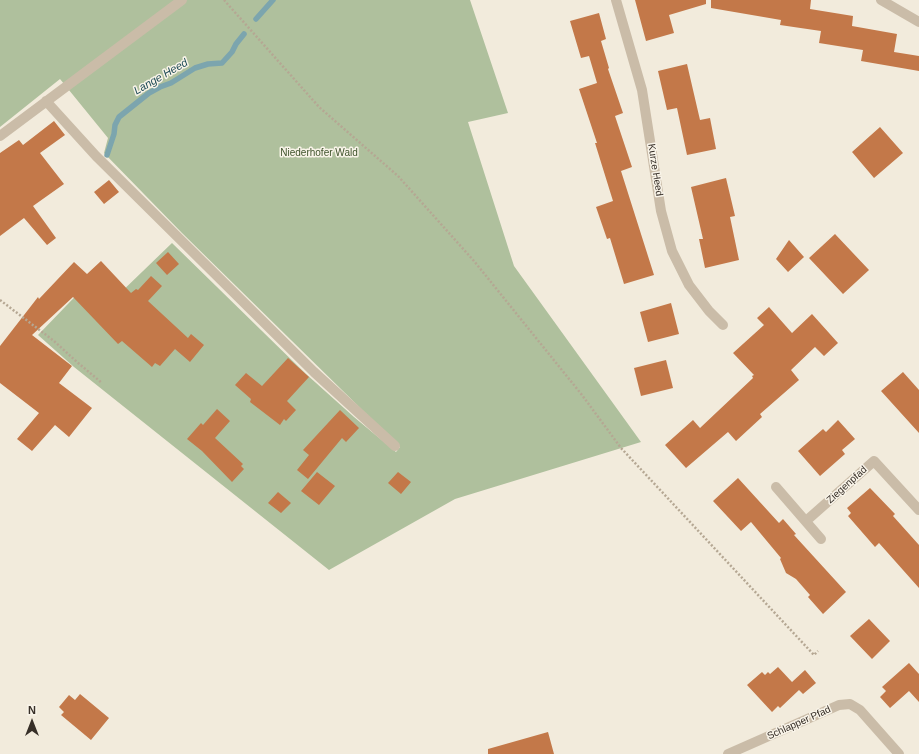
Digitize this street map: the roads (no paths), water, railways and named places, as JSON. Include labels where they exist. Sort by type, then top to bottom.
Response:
[{"type":"street","points":[[0,136],[182,0]]},
{"type":"street","name":"Kurze Heed","points":[[616,0],[642,90],[662,211],[672,251],[689,285],[708,311],[723,325]]},
{"type":"street","points":[[881,0],[919,22]]},
{"type":"street","points":[[46,101],[96,156],[314,372],[395,446]]},
{"type":"street","name":"Ziegenpfad","points":[[806,522],[874,461],[919,510]]},
{"type":"street","points":[[776,487],[821,540]]},
{"type":"street","name":"Schlapper Pfad","points":[[728,754],[839,705],[850,704],[860,710],[899,754]]},
{"type":"waterway","name":"Lange Heed","points":[[256,19],[273,0]]},
{"type":"waterway","name":"Lange Heed","points":[[107,155],[114,134],[115,125],[119,117],[149,93],[171,83],[195,68],[208,64],[222,63],[232,52],[244,34]]},
{"type":"park label","name":"Niederhofer Wald","points":[[319,153]]}]
